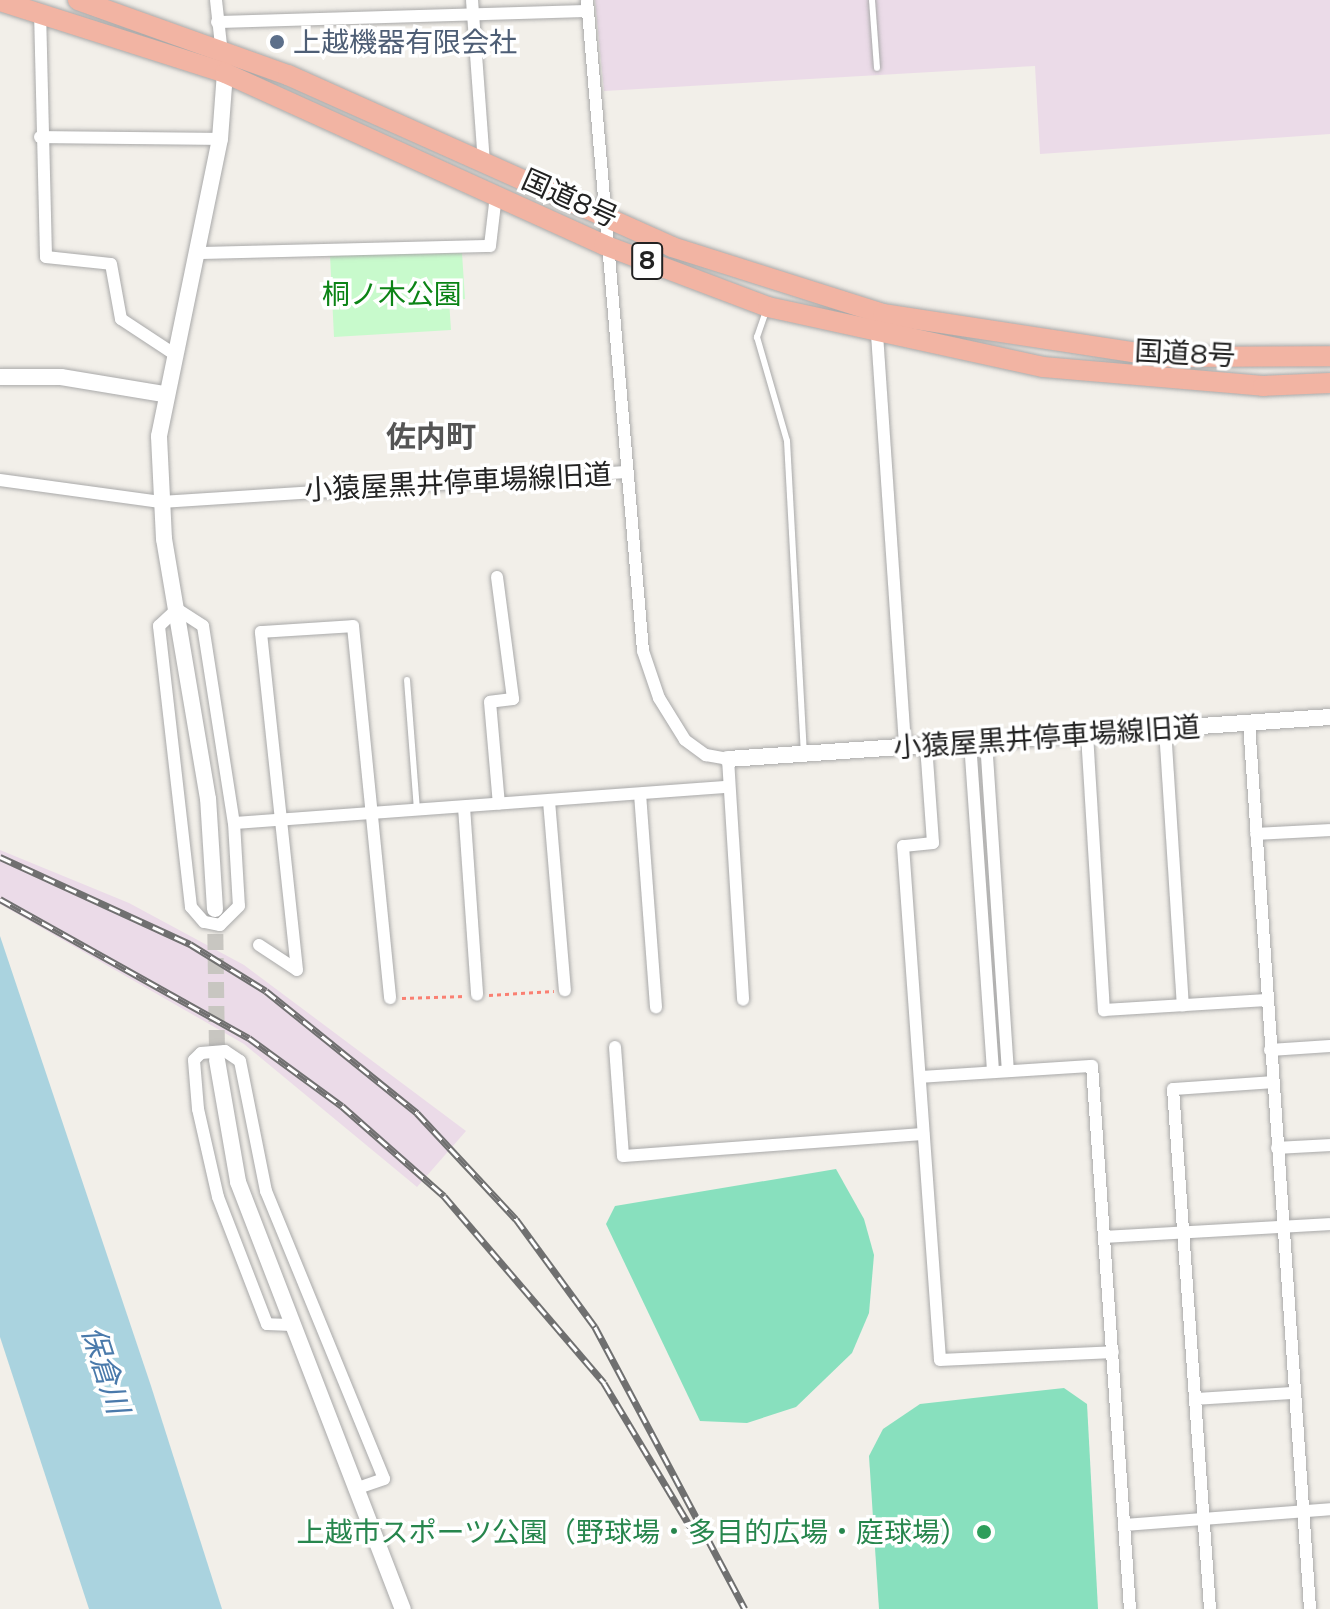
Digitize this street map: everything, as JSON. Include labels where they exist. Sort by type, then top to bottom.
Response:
[{"type":"highway","name":"国道8号","points":[[78,0],[221,47],[603,220],[883,314],[1164,357],[1330,356]]},
{"type":"highway","name":"国道8号","points":[[0,1],[40,11],[225,73],[604,245],[768,307],[877,334],[1119,378],[1330,383]]},
{"type":"street","points":[[215,909],[208,799],[161,502],[164,394],[220,139],[225,73],[216,0]]},
{"type":"street","points":[[472,0],[484,165]]},
{"type":"street","points":[[217,22],[474,19],[587,5],[604,245],[626,472]]},
{"type":"street","points":[[40,11],[40,137],[46,257],[111,264],[121,319],[171,352]]},
{"type":"street","points":[[40,137],[220,139]]},
{"type":"street","points":[[197,253],[490,246],[496,195]]},
{"type":"street","points":[[877,334],[905,746]]},
{"type":"street","points":[[0,377],[61,377],[164,394]]},
{"type":"street","name":"小猿屋黒井停車場線旧道","points":[[0,480],[161,502],[626,472],[637,606],[652,682],[694,749],[728,759],[1330,717]]},
{"type":"street","points":[[497,577],[513,699],[490,702],[499,804]]},
{"type":"street","points":[[177,609],[203,626],[234,823],[239,906],[220,925],[204,922],[191,907],[159,626],[177,609]]},
{"type":"street","points":[[259,945],[297,970],[286,819],[261,632],[353,626],[375,813],[390,998]]},
{"type":"street","points":[[1249,723],[1310,1609]]},
{"type":"street","points":[[1165,729],[1183,1005]]},
{"type":"street","points":[[1087,734],[1104,1010],[1267,1000]]},
{"type":"street","points":[[978,741],[1008,1070]]},
{"type":"street","points":[[978,741],[993,1071]]},
{"type":"street","points":[[926,745],[933,843],[903,846],[940,1360],[1113,1352]]},
{"type":"street","points":[[728,759],[743,1000]]},
{"type":"street","points":[[234,823],[729,787]]},
{"type":"street","points":[[640,794],[656,1007]]},
{"type":"street","points":[[549,801],[565,990]]},
{"type":"street","points":[[464,807],[477,995]]},
{"type":"street","points":[[1256,834],[1330,830]]},
{"type":"street","points":[[1270,1050],[1330,1046]]},
{"type":"street","points":[[615,1047],[623,1156],[923,1134]]},
{"type":"street","points":[[292,1325],[267,1324],[218,1197],[198,1109],[194,1060],[201,1053],[225,1051],[240,1061],[266,1191],[384,1479],[355,1489]]},
{"type":"street","points":[[217,1060],[231,1157],[292,1325],[403,1609]]},
{"type":"street","points":[[920,1077],[1092,1066],[1130,1609]]},
{"type":"street","points":[[1210,1609],[1173,1089],[1272,1082]]},
{"type":"street","points":[[1277,1148],[1330,1145]]},
{"type":"street","points":[[1105,1237],[1330,1224]]},
{"type":"street","points":[[1195,1399],[1294,1393]]},
{"type":"street","points":[[1124,1525],[1330,1509]]},
{"type":"lane","points":[[872,0],[877,68]]},
{"type":"lane","points":[[768,307],[757,337],[787,441],[804,753]]},
{"type":"lane","points":[[407,680],[417,810]]},
{"type":"shaded area","points":[[595,0],[1330,0],[1330,134],[1040,154],[1035,66],[604,91]]},
{"type":"shaded area","points":[[0,850],[129,903],[244,965],[466,1131],[417,1187],[244,1044],[0,904]]},
{"type":"green space","name":"桐ノ木公園","points":[[462,253],[465,299],[449,300],[451,330],[334,337],[330,255]]},
{"type":"green space","points":[[836,1169],[864,1219],[874,1255],[869,1313],[852,1353],[796,1407],[747,1423],[700,1421],[606,1224],[615,1206]]},
{"type":"green space","name":"上越市スポーツ公園（野球場・多目的広場・庭球場）","points":[[1064,1388],[1087,1404],[1098,1609],[879,1609],[869,1456],[883,1429],[920,1404]]},
{"type":"water","name":"保倉川","points":[[0,936],[151,1386],[222,1609],[89,1609],[0,1337]]},
{"type":"tunnel","points":[[215,910],[217,1060]]},
{"type":"railway","points":[[0,857],[190,944],[266,991],[417,1113],[516,1219],[595,1327],[745,1609]]},
{"type":"railway","points":[[0,899],[249,1038],[342,1106],[444,1196],[604,1383],[691,1528]]},
{"type":"place","name":"上越機器有限会社","points":[[277,42]]},
{"type":"place","name":"上越市スポーツ公園（野球場・多目的広場・庭球場）","points":[[984,1532]]},
{"type":"district","name":"佐内町","points":[[431,437]]}]
